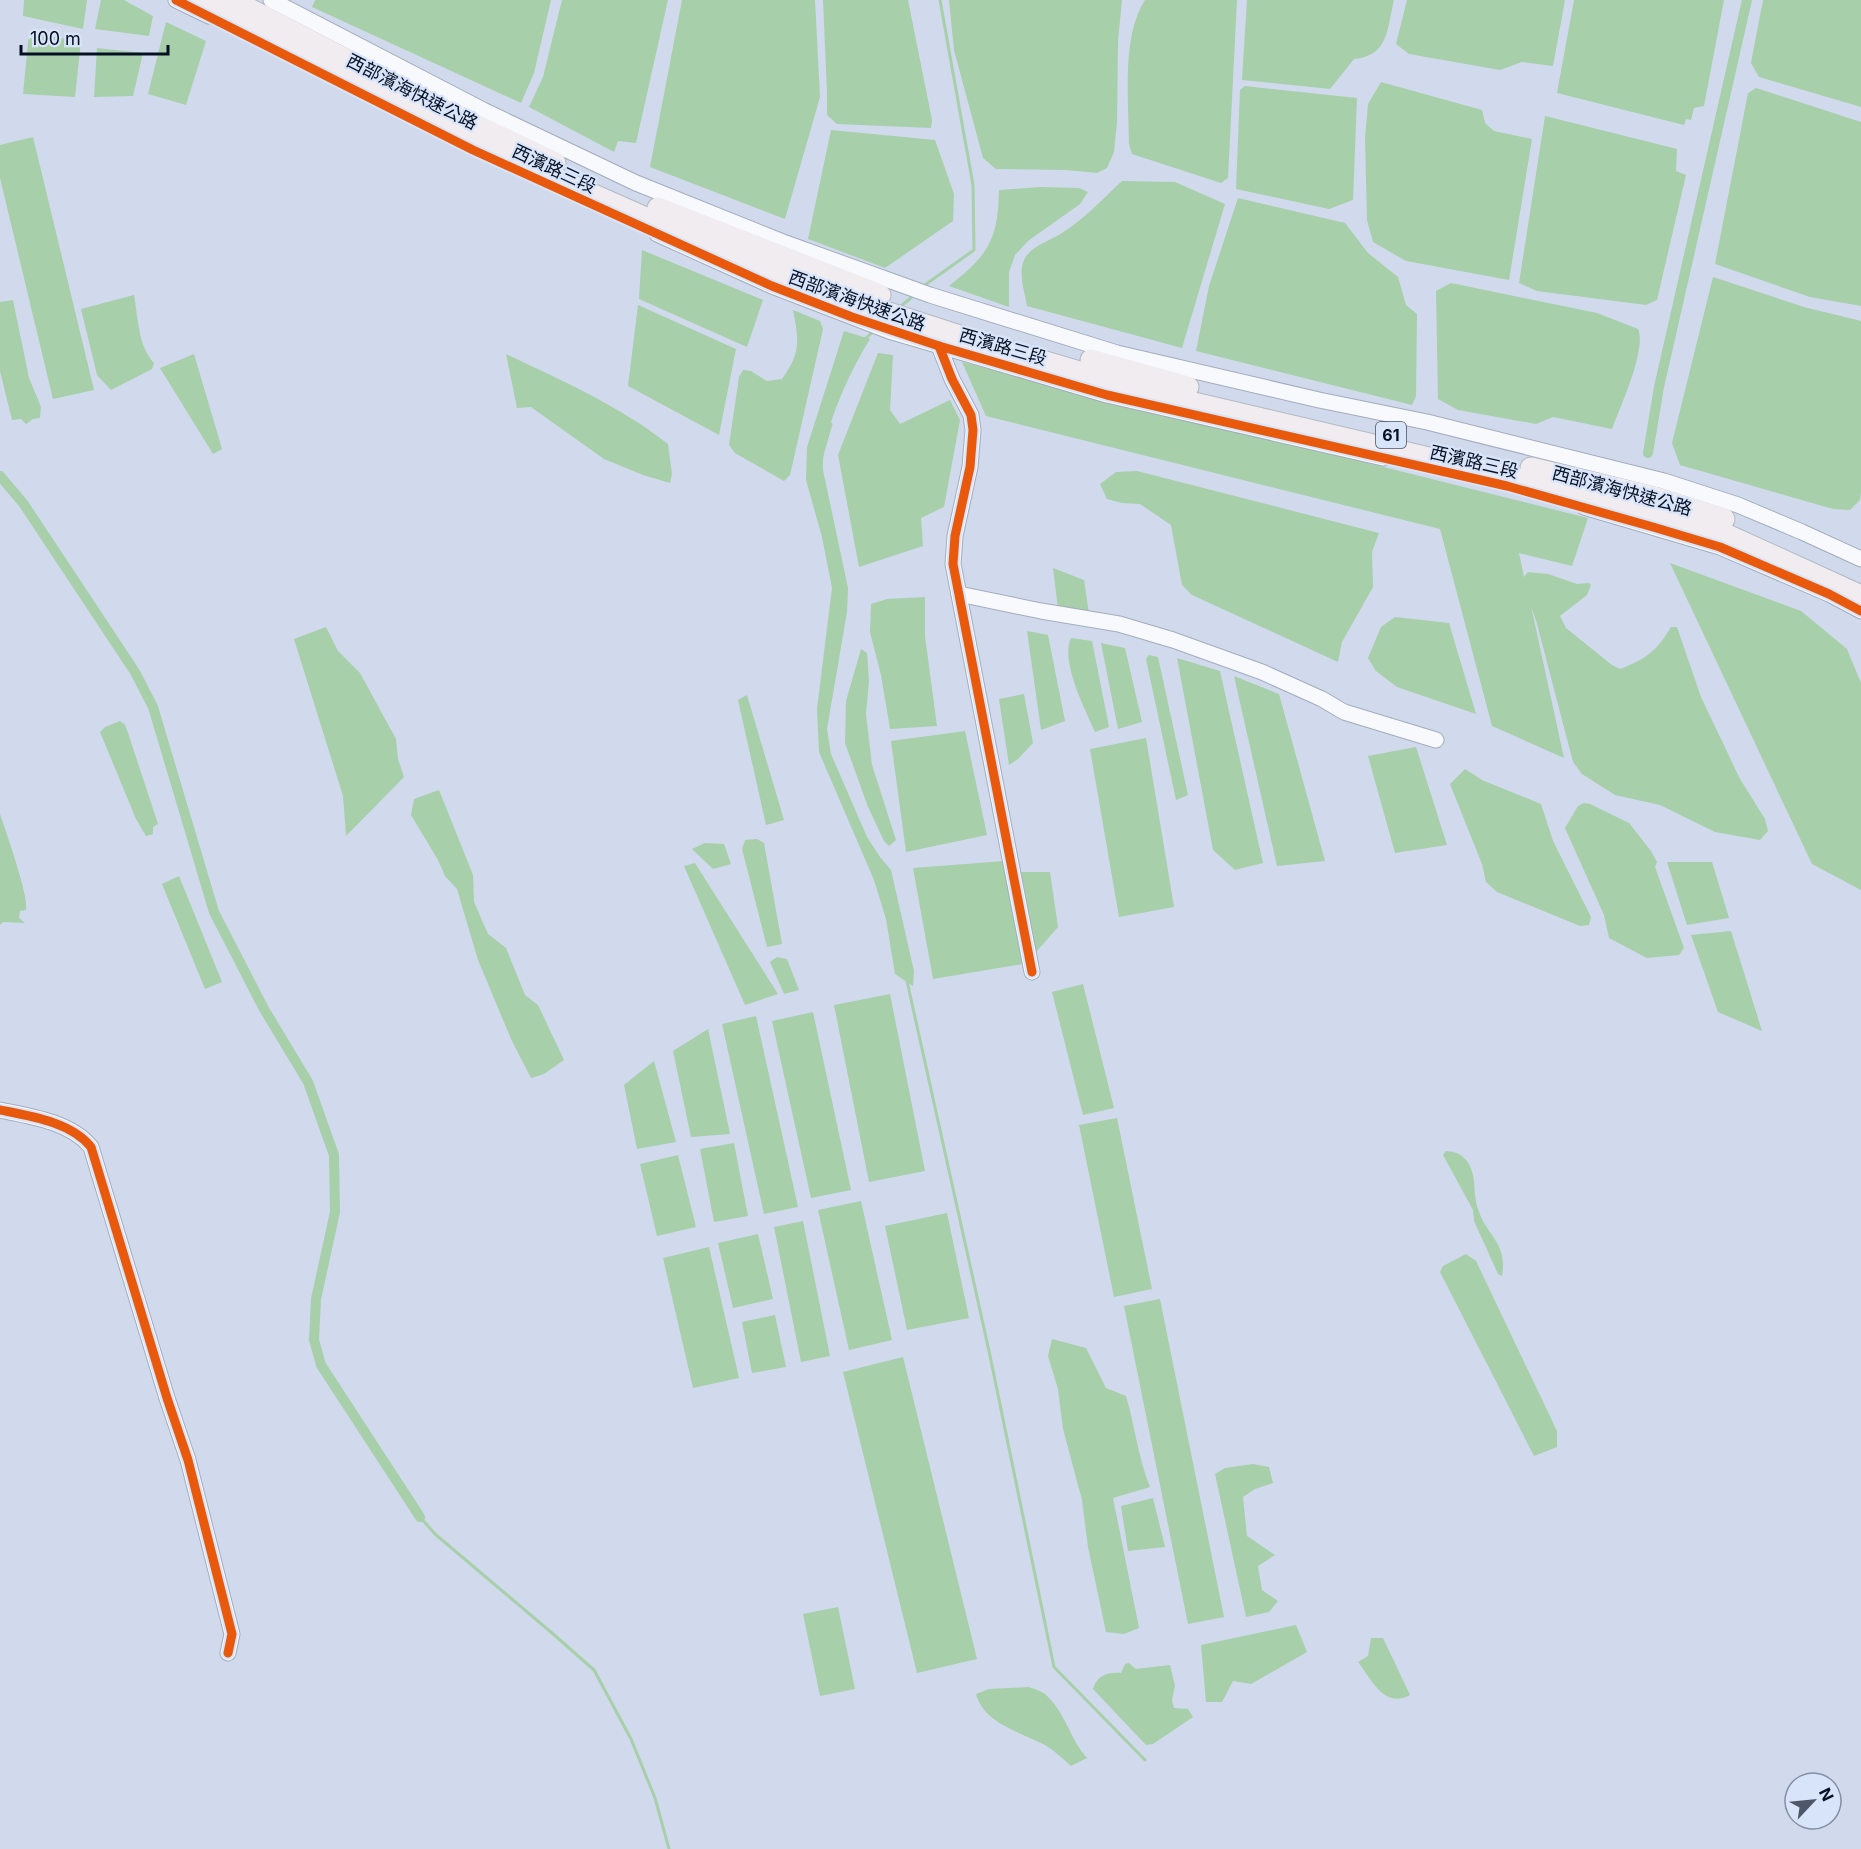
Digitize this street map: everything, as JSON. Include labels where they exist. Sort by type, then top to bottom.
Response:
[{"type":"highway","name":"西部濱海快速公路","points":[[198,0],[510,158],[714,248],[874,300]]},
{"type":"highway","name":"西部濱海快速公路","points":[[232,0],[424,100],[618,193],[909,313],[1147,392],[1510,477],[1715,531],[1861,596]]},
{"type":"highway","name":"西部濱海快速公路","points":[[909,313],[1004,336],[1181,385],[1654,497],[1728,521],[1861,581]]},
{"type":"street","name":"西濱路三段","points":[[176,0],[473,150],[772,286],[874,300]]},
{"type":"street","name":"西濱路三段","points":[[271,0],[485,111],[636,183],[762,234],[874,300],[909,313],[1117,353],[1319,400],[1427,422],[1664,481],[1738,505],[1861,560]]},
{"type":"street","name":"西濱路三段","points":[[909,313],[939,346],[1107,395],[1507,486],[1653,526],[1720,547],[1829,594],[1861,611]]},
{"type":"street","points":[[939,346],[952,379],[971,414],[973,430],[970,467],[955,536],[953,564],[1032,972]]},
{"type":"street","points":[[959,594],[1119,624],[1173,640],[1262,672],[1322,699],[1344,712],[1436,740]]},
{"type":"street","points":[[0,1110],[63,1127],[83,1137],[91,1147],[188,1460],[232,1634],[228,1653]]},
{"type":"shaded area","points":[[24,0],[87,0],[83,29],[23,16]]},
{"type":"shaded area","points":[[101,0],[124,0],[153,16],[149,36],[95,29]]},
{"type":"shaded area","points":[[315,0],[551,0],[534,73],[521,103],[312,7]]},
{"type":"shaded area","points":[[562,0],[668,0],[636,143],[618,141],[614,152],[529,107],[543,77]]},
{"type":"shaded area","points":[[682,0],[815,0],[820,97],[785,219],[650,167]]},
{"type":"shaded area","points":[[823,0],[908,0],[932,120],[931,128],[837,124],[827,115]]},
{"type":"shaded area","points":[[949,0],[1122,0],[1118,41],[1117,122],[1114,152],[1107,168],[1097,173],[996,169],[983,158],[954,50]]},
{"type":"shaded area","points":[[1145,0],[1237,0],[1228,178],[1221,183],[1132,154],[1129,144],[1129,50],[1137,15]]},
{"type":"shaded area","points":[[1247,0],[1394,0],[1385,39],[1380,46],[1365,57],[1354,59],[1330,89],[1242,80]]},
{"type":"shaded area","points":[[1407,0],[1565,0],[1553,66],[1522,62],[1500,70],[1409,54],[1396,44]]},
{"type":"shaded area","points":[[1574,0],[1724,0],[1704,106],[1694,108],[1691,120],[1686,119],[1684,125],[1557,93]]},
{"type":"shaded area","points":[[1763,0],[1861,0],[1861,107],[1759,77],[1751,63]]},
{"type":"shaded area","points":[[166,22],[206,41],[186,105],[148,94]]},
{"type":"shaded area","points":[[29,33],[81,41],[75,97],[23,94]]},
{"type":"shaded area","points":[[97,48],[143,53],[133,96],[94,97]]},
{"type":"shaded area","points":[[1381,82],[1482,110],[1485,123],[1494,131],[1532,139],[1509,280],[1406,261],[1373,242],[1367,220],[1365,138],[1368,104]]},
{"type":"shaded area","points":[[1245,86],[1357,98],[1353,200],[1329,209],[1236,189],[1240,90]]},
{"type":"shaded area","points":[[1756,88],[1861,122],[1861,306],[1810,297],[1715,264],[1748,93]]},
{"type":"shaded area","points":[[1545,116],[1677,149],[1676,171],[1686,175],[1657,300],[1646,305],[1537,291],[1519,283]]},
{"type":"shaded area","points":[[831,130],[935,140],[954,194],[953,221],[885,268],[808,239]]},
{"type":"shaded area","points":[[33,137],[94,390],[53,399],[0,178],[0,145]]},
{"type":"shaded area","points":[[1122,181],[1175,182],[1225,204],[1182,348],[1027,306],[1022,283],[1022,265],[1027,255],[1035,247],[1078,222]]},
{"type":"shaded area","points":[[1041,187],[1079,188],[1088,192],[1080,204],[1028,241],[1015,255],[1009,272],[1009,307],[949,286],[973,265],[988,246],[996,222],[999,190]]},
{"type":"shaded area","points":[[1238,198],[1345,223],[1368,253],[1398,277],[1406,305],[1417,314],[1416,396],[1412,405],[1196,351],[1209,286]]},
{"type":"shaded area","points":[[642,250],[763,300],[747,347],[639,299]]},
{"type":"shaded area","points":[[1713,277],[1804,307],[1861,321],[1861,491],[1860,500],[1850,510],[1833,509],[1680,465],[1672,443]]},
{"type":"shaded area","points":[[1451,283],[1597,313],[1638,329],[1640,338],[1636,364],[1612,429],[1553,417],[1536,424],[1458,410],[1438,399],[1436,291]]},
{"type":"shaded area","points":[[134,295],[142,340],[154,363],[152,369],[111,390],[97,375],[81,309]]},
{"type":"shaded area","points":[[13,300],[29,378],[41,407],[40,418],[33,419],[26,424],[21,419],[12,420],[0,371],[0,302]]},
{"type":"shaded area","points":[[638,305],[736,349],[719,435],[628,386]]},
{"type":"shaded area","points":[[793,310],[820,321],[823,329],[790,475],[784,481],[735,453],[729,445],[739,377],[743,370],[751,371],[767,381],[782,379],[793,361],[797,338]]},
{"type":"shaded area","points":[[844,331],[870,339],[838,402],[824,455],[823,470],[848,588],[847,612],[827,729],[831,754],[867,837],[891,870],[914,971],[913,986],[895,974],[886,919],[874,880],[819,752],[817,709],[832,588],[822,537],[806,480],[807,447]]},
{"type":"shaded area","points":[[878,353],[893,355],[890,410],[900,424],[950,400],[960,420],[944,507],[921,518],[923,546],[859,567],[838,455]]},
{"type":"shaded area","points":[[194,354],[222,449],[213,454],[160,368]]},
{"type":"shaded area","points":[[506,354],[610,406],[650,430],[668,444],[672,474],[670,483],[604,459],[531,407],[517,408]]},
{"type":"shaded area","points":[[962,362],[1588,518],[1572,566],[1519,553],[1524,577],[1528,572],[1548,574],[1577,584],[1589,583],[1591,585],[1587,595],[1560,616],[1566,628],[1620,669],[1637,662],[1650,653],[1671,627],[1677,627],[1701,697],[1740,779],[1765,819],[1768,831],[1760,840],[1715,832],[1660,805],[1615,795],[1582,774],[1573,762],[1531,606],[1564,758],[1492,726],[1440,529],[986,416]]},
{"type":"shaded area","points":[[1137,471],[1379,533],[1372,552],[1373,587],[1342,642],[1338,662],[1192,595],[1182,585],[1171,525],[1140,504],[1107,499],[1100,484],[1116,472]]},
{"type":"shaded area","points":[[1670,563],[1801,611],[1847,649],[1861,683],[1861,890],[1812,864]]},
{"type":"shaded area","points":[[1053,568],[1084,580],[1089,614],[1058,609]]},
{"type":"shaded area","points":[[925,597],[925,636],[937,726],[890,729],[881,675],[870,632],[871,604],[887,599]]},
{"type":"shaded area","points":[[1395,617],[1449,623],[1476,714],[1397,687],[1376,671],[1368,658],[1381,627]]},
{"type":"shaded area","points":[[326,627],[338,651],[360,673],[396,739],[398,759],[404,777],[346,836],[343,796],[294,639]]},
{"type":"shaded area","points":[[1027,631],[1048,635],[1065,721],[1041,730]]},
{"type":"shaded area","points":[[1071,638],[1092,641],[1109,727],[1095,732],[1071,672],[1068,648]]},
{"type":"shaded area","points":[[1101,643],[1125,648],[1142,722],[1118,729]]},
{"type":"shaded area","points":[[861,649],[867,653],[869,681],[866,714],[872,765],[896,840],[889,846],[884,841],[868,807],[845,743],[846,701]]},
{"type":"shaded area","points":[[1149,655],[1158,657],[1188,795],[1176,800],[1146,659]]},
{"type":"shaded area","points":[[1177,658],[1220,671],[1263,863],[1235,870],[1213,850]]},
{"type":"shaded area","points":[[1234,676],[1279,694],[1325,861],[1277,866]]},
{"type":"shaded area","points":[[1024,694],[1033,743],[1009,765],[999,699]]},
{"type":"shaded area","points":[[747,695],[784,820],[766,825],[738,700]]},
{"type":"shaded area","points":[[120,721],[125,725],[128,733],[158,824],[153,827],[153,834],[146,836],[136,819],[100,732],[105,727]]},
{"type":"shaded area","points":[[965,731],[987,835],[906,852],[891,741]]},
{"type":"shaded area","points":[[1146,738],[1174,907],[1119,917],[1090,749]]},
{"type":"shaded area","points":[[1416,747],[1447,845],[1395,853],[1368,756]]},
{"type":"shaded area","points":[[1465,769],[1482,780],[1541,804],[1553,841],[1591,917],[1589,925],[1580,926],[1497,892],[1486,882],[1482,864],[1450,784]]},
{"type":"shaded area","points":[[439,790],[473,875],[474,902],[488,934],[506,948],[525,995],[538,1005],[564,1060],[544,1074],[531,1078],[511,1039],[478,960],[457,889],[445,876],[411,815],[414,799]]},
{"type":"shaded area","points":[[1584,803],[1629,823],[1651,851],[1657,862],[1655,867],[1684,948],[1679,955],[1647,958],[1609,938],[1604,915],[1565,828],[1578,806]]},
{"type":"shaded area","points":[[0,814],[24,892],[26,910],[20,911],[19,918],[25,923],[3,922],[0,925]]},
{"type":"shaded area","points":[[757,839],[764,843],[782,944],[767,947],[742,849],[745,840]]},
{"type":"shaded area","points":[[705,843],[724,844],[731,864],[713,869],[692,849]]},
{"type":"shaded area","points":[[1004,861],[1023,964],[933,979],[913,868]]},
{"type":"shaded area","points":[[1667,862],[1712,862],[1729,918],[1687,925]]},
{"type":"shaded area","points":[[695,863],[778,994],[745,1005],[684,866]]},
{"type":"shaded area","points":[[1021,872],[1050,872],[1058,927],[1036,952]]},
{"type":"shaded area","points":[[179,876],[222,982],[205,989],[162,884]]},
{"type":"shaded area","points":[[1731,931],[1762,1031],[1718,1012],[1691,935]]},
{"type":"shaded area","points":[[777,957],[787,959],[799,990],[784,994],[770,962]]},
{"type":"shaded area","points":[[1083,984],[1114,1108],[1083,1115],[1052,992]]},
{"type":"shaded area","points":[[890,994],[925,1171],[869,1182],[834,1005]]},
{"type":"shaded area","points":[[813,1012],[851,1190],[811,1198],[772,1021]]},
{"type":"shaded area","points":[[756,1016],[798,1207],[764,1214],[722,1024]]},
{"type":"shaded area","points":[[708,1029],[730,1134],[691,1137],[673,1051]]},
{"type":"shaded area","points":[[654,1061],[676,1142],[637,1149],[624,1085]]},
{"type":"shaded area","points":[[1117,1118],[1152,1289],[1114,1297],[1079,1125]]},
{"type":"shaded area","points":[[734,1143],[748,1216],[714,1222],[700,1149]]},
{"type":"shaded area","points":[[1446,1151],[1459,1154],[1470,1166],[1478,1209],[1502,1255],[1502,1276],[1498,1274],[1474,1221],[1473,1210],[1443,1155]]},
{"type":"shaded area","points":[[678,1155],[696,1227],[657,1236],[640,1164]]},
{"type":"shaded area","points":[[861,1201],[892,1340],[849,1350],[818,1210]]},
{"type":"shaded area","points":[[947,1213],[969,1318],[907,1330],[885,1226]]},
{"type":"shaded area","points":[[803,1221],[830,1356],[801,1362],[774,1227]]},
{"type":"shaded area","points":[[758,1234],[773,1299],[733,1308],[718,1243]]},
{"type":"shaded area","points":[[709,1247],[739,1378],[693,1388],[663,1258]]},
{"type":"shaded area","points":[[1466,1254],[1476,1261],[1557,1431],[1557,1447],[1534,1456],[1440,1272],[1443,1266]]},
{"type":"shaded area","points":[[1160,1299],[1224,1617],[1188,1624],[1124,1306]]},
{"type":"shaded area","points":[[775,1315],[786,1367],[752,1373],[742,1322]]},
{"type":"shaded area","points":[[1052,1339],[1086,1348],[1106,1388],[1126,1396],[1142,1465],[1150,1487],[1113,1498],[1139,1628],[1124,1634],[1106,1632],[1088,1547],[1082,1500],[1063,1429],[1058,1389],[1048,1356]]},
{"type":"shaded area","points":[[903,1357],[977,1659],[917,1673],[843,1372]]},
{"type":"shaded area","points":[[1253,1464],[1269,1467],[1273,1483],[1255,1489],[1243,1497],[1247,1536],[1275,1555],[1258,1566],[1262,1590],[1278,1601],[1269,1612],[1246,1617],[1215,1474],[1225,1468]]},
{"type":"shaded area","points":[[1153,1498],[1165,1547],[1128,1551],[1121,1506]]},
{"type":"shaded area","points":[[838,1607],[855,1689],[820,1696],[803,1614]]},
{"type":"shaded area","points":[[1296,1625],[1307,1652],[1251,1684],[1233,1681],[1222,1702],[1206,1702],[1201,1645]]},
{"type":"shaded area","points":[[1371,1638],[1383,1638],[1410,1695],[1393,1698],[1386,1695],[1374,1684],[1358,1662],[1368,1656]]},
{"type":"shaded area","points":[[1129,1663],[1136,1669],[1170,1665],[1175,1686],[1172,1700],[1174,1708],[1188,1709],[1193,1717],[1153,1744],[1146,1745],[1093,1689],[1097,1680],[1107,1674],[1121,1673],[1125,1664]]},
{"type":"shaded area","points":[[1029,1687],[1042,1692],[1053,1702],[1087,1758],[1071,1766],[1045,1745],[995,1720],[980,1704],[976,1694],[989,1689]]},
{"type":"waterway","points":[[922,287],[974,250],[973,185],[940,0]]},
{"type":"waterway","points":[[1648,453],[1659,387],[1747,0]]},
{"type":"waterway","points":[[900,307],[913,296]]},
{"type":"waterway","points":[[865,339],[875,330]]},
{"type":"waterway","points":[[822,455],[831,424]]},
{"type":"waterway","points":[[0,476],[23,503],[135,672],[153,707],[214,912],[264,1009],[308,1082],[334,1155],[335,1212],[316,1299],[314,1340],[321,1365],[420,1517]]},
{"type":"waterway","points":[[907,981],[989,1351],[1054,1667],[1145,1760]]},
{"type":"waterway","points":[[420,1517],[435,1534],[594,1670],[631,1739],[655,1798],[669,1849]]},
{"type":"cycle path","points":[[176,0],[473,150],[772,286],[852,317],[939,346],[1107,395],[1507,486],[1653,527],[1720,547],[1829,594],[1861,611]]},
{"type":"cycle path","points":[[939,346],[952,379],[971,415],[973,430],[970,467],[955,536],[953,564],[1032,972]]},
{"type":"cycle path","points":[[0,1110],[49,1121],[83,1138],[91,1147],[188,1460],[232,1634],[228,1653]]}]
